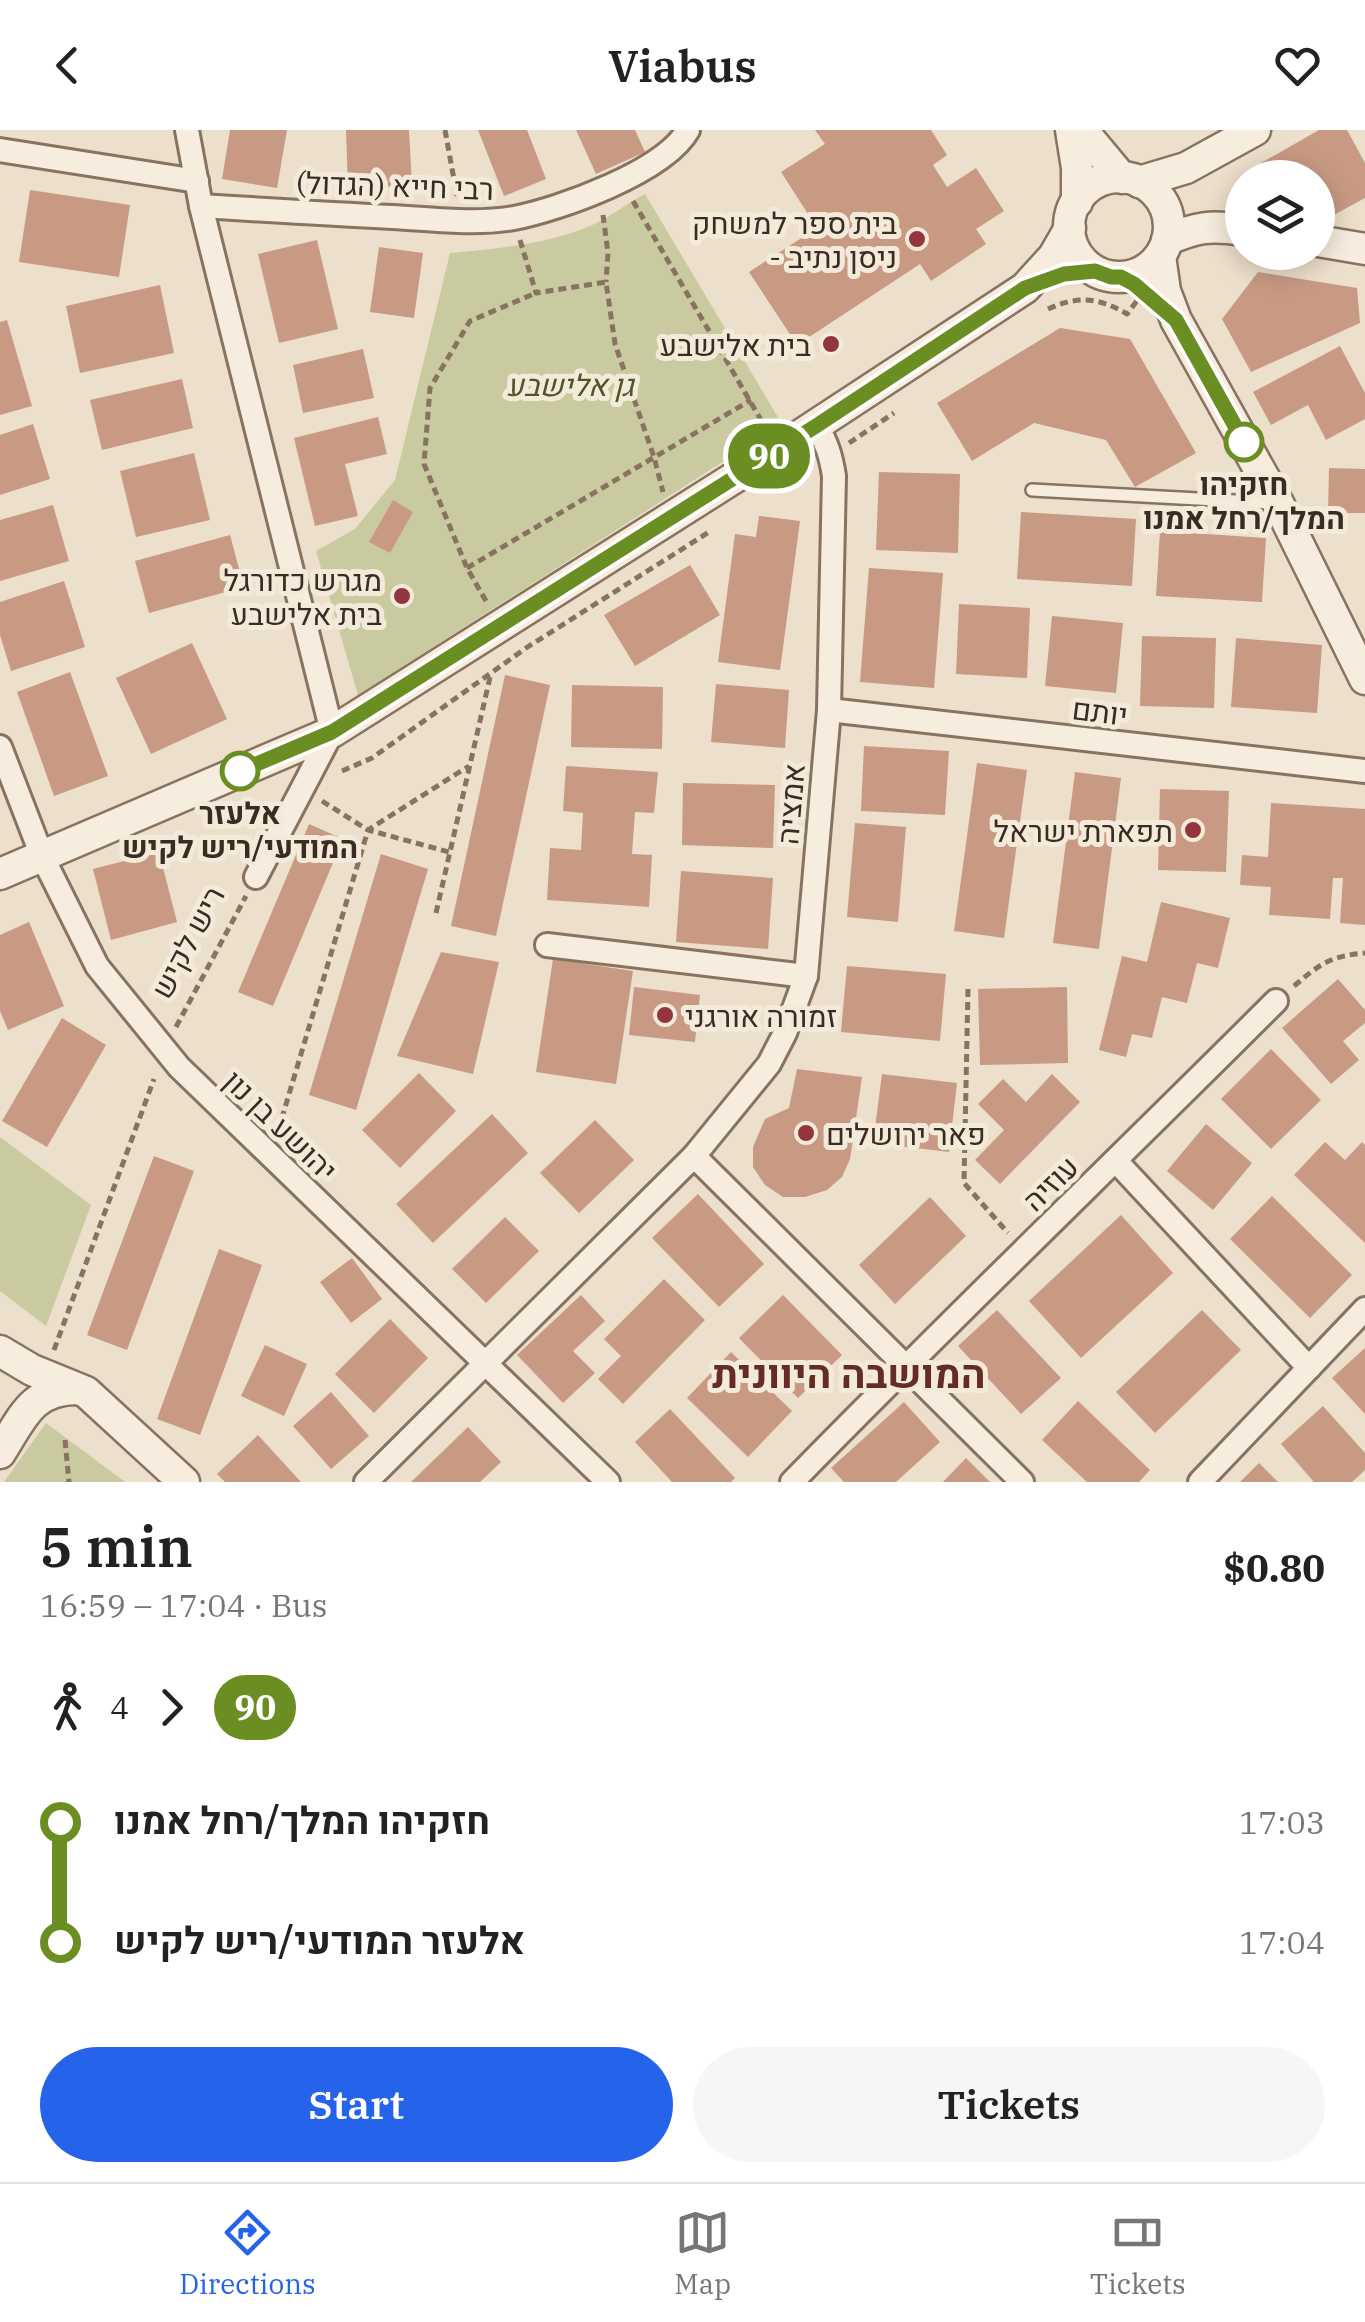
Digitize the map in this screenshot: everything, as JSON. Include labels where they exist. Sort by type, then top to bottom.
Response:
[{"type":"street","points":[[187,130],[202,206],[332,732]]},
{"type":"street","points":[[1071,130],[1077,168],[1071,238],[1078,254],[1176,320]]},
{"type":"street","points":[[1082,130],[1131,180],[1154,191],[1164,205],[1169,223],[1164,248],[1165,291],[1176,320],[1278,504],[1365,679]]},
{"type":"street","points":[[1025,288],[1054,256],[1073,215],[1094,185],[1186,168],[1256,130]]},
{"type":"street","name":"רבי חייא (הגדול)","points":[[202,206],[462,220],[513,218],[601,196],[668,152],[686,132]]},
{"type":"street","points":[[0,150],[197,181]]},
{"type":"street","points":[[0,874],[332,732],[816,426],[1025,288],[1064,274],[1120,280],[1140,272],[1191,229],[1225,229]]},
{"type":"street","points":[[1335,245],[1365,249]]},
{"type":"street","name":"אמציה","points":[[366,1482],[694,1156],[770,1064],[785,1032],[806,976],[829,710],[834,504],[831,455],[816,426]]},
{"type":"street","name":"יותם","points":[[829,710],[1365,772]]},
{"type":"street","name":"ריש לקיש","points":[[256,877],[332,732]]},
{"type":"street","name":"יהושע בן נון","points":[[0,747],[42,856],[97,966],[179,1067],[608,1482]]},
{"type":"street","points":[[547,945],[806,976]]},
{"type":"street","name":"עוזיה","points":[[792,1482],[1276,1002]]},
{"type":"street","points":[[694,1156],[1022,1482]]},
{"type":"street","points":[[1116,1161],[1309,1368]]},
{"type":"street","points":[[1200,1482],[1365,1309]]},
{"type":"street","points":[[0,1351],[90,1396],[184,1482]]},
{"type":"street","points":[[0,1453],[40,1397],[60,1390],[81,1390]]},
{"type":"lane","points":[[1032,490],[1278,504]]},
{"type":"path","points":[[445,130],[462,220]]},
{"type":"path","points":[[670,518],[654,457],[615,344],[606,282],[608,253],[601,196],[628,192],[778,450]]},
{"type":"path","points":[[513,218],[536,293]]},
{"type":"path","points":[[1035,318],[1069,300],[1084,298],[1127,314],[1120,280]]},
{"type":"path","points":[[436,912],[500,626],[467,568],[424,464],[430,388],[470,321],[536,293],[606,282]]},
{"type":"path","points":[[467,568],[751,400]]},
{"type":"path","points":[[831,455],[894,413]]},
{"type":"path","points":[[302,788],[372,758],[526,648],[711,530]]},
{"type":"path","points":[[270,1156],[368,830],[471,764]]},
{"type":"path","points":[[302,788],[368,830],[450,852]]},
{"type":"path","name":"ריש לקיש","points":[[44,1376],[165,1050],[256,877]]},
{"type":"path","points":[[1276,1002],[1320,963],[1365,952]]},
{"type":"path","points":[[968,989],[964,1183],[1023,1250]]},
{"type":"path","points":[[65,1440],[69,1482]]},
{"type":"green space","name":"גן אלישבע","points":[[645,194],[782,424],[358,695],[316,551],[355,529],[395,480],[450,253],[522,245],[574,232]]},
{"type":"green space","points":[[0,1137],[91,1205],[46,1326],[0,1291]]},
{"type":"green space","points":[[46,1423],[125,1482],[4,1482]]},
{"type":"building","points":[[230,130],[287,130],[277,188],[222,179]]},
{"type":"building","points":[[346,130],[409,130],[412,186],[348,188]]},
{"type":"building","points":[[478,130],[527,130],[546,179],[504,196]]},
{"type":"building","points":[[576,130],[635,130],[645,152],[596,174]]},
{"type":"building","points":[[815,130],[931,130],[947,155],[933,165],[947,187],[976,168],[1004,211],[976,229],[986,244],[931,281],[920,264],[797,345],[749,272],[817,228],[781,172],[825,144]]},
{"type":"building","points":[[1319,130],[1347,130],[1365,163],[1365,198],[1335,214],[1335,160],[1266,160]]},
{"type":"building","points":[[30,190],[130,205],[119,277],[19,262]]},
{"type":"building","points":[[317,240],[338,329],[279,343],[258,254]]},
{"type":"building","points":[[379,247],[423,253],[414,318],[370,312]]},
{"type":"building","points":[[1258,272],[1357,288],[1360,323],[1251,372],[1222,319]]},
{"type":"building","points":[[160,285],[174,353],[80,373],[66,306]]},
{"type":"building","points":[[7,320],[32,406],[0,415],[0,322]]},
{"type":"building","points":[[1060,328],[1130,339],[1196,453],[1135,487],[1106,440],[1034,423],[972,461],[937,403]]},
{"type":"building","points":[[1340,346],[1365,393],[1365,419],[1326,440],[1308,405],[1271,425],[1253,392]]},
{"type":"building","points":[[363,349],[374,398],[303,413],[293,365]]},
{"type":"building","points":[[182,379],[193,428],[102,450],[90,400]]},
{"type":"building","points":[[378,417],[387,454],[345,464],[358,516],[315,526],[294,438]]},
{"type":"building","points":[[33,424],[50,479],[0,495],[0,435]]},
{"type":"building","points":[[194,453],[210,520],[136,537],[120,471]]},
{"type":"building","points":[[1329,468],[1365,469],[1365,513],[1328,513]]},
{"type":"building","points":[[879,472],[960,474],[958,553],[876,550]]},
{"type":"building","points":[[393,500],[413,512],[390,553],[369,542]]},
{"type":"building","points":[[53,505],[69,561],[0,581],[0,520]]},
{"type":"building","points":[[1021,512],[1136,519],[1132,586],[1017,579]]},
{"type":"building","points":[[759,516],[800,521],[780,670],[718,662],[735,534],[756,537]]},
{"type":"building","points":[[1160,531],[1266,538],[1262,602],[1156,596]]},
{"type":"building","points":[[230,535],[244,587],[149,613],[135,561]]},
{"type":"building","points":[[690,565],[720,615],[635,666],[604,615]]},
{"type":"building","points":[[869,568],[943,573],[934,688],[860,682]]},
{"type":"building","points":[[64,581],[85,647],[11,671],[0,635],[0,602]]},
{"type":"building","points":[[959,604],[1030,608],[1027,678],[956,674]]},
{"type":"building","points":[[1052,616],[1123,623],[1116,693],[1045,686]]},
{"type":"building","points":[[1142,636],[1216,638],[1214,708],[1140,706]]},
{"type":"building","points":[[1236,638],[1322,645],[1317,713],[1231,707]]},
{"type":"building","points":[[192,643],[227,719],[151,754],[116,678]]},
{"type":"building","points":[[70,672],[108,776],[54,796],[17,692]]},
{"type":"building","points":[[505,675],[550,685],[496,936],[451,926]]},
{"type":"building","points":[[716,684],[789,690],[785,748],[711,742]]},
{"type":"building","points":[[572,685],[663,687],[662,749],[571,747]]},
{"type":"building","points":[[864,746],[949,751],[945,815],[861,811]]},
{"type":"building","points":[[977,763],[1027,770],[1004,938],[954,931]]},
{"type":"building","points":[[566,766],[658,772],[654,813],[635,812],[632,854],[652,855],[649,907],[547,900],[550,848],[581,850],[583,813],[563,811]]},
{"type":"building","points":[[1075,772],[1121,778],[1099,949],[1053,943]]},
{"type":"building","points":[[683,783],[775,785],[773,848],[682,845]]},
{"type":"building","name":"תפארת ישראל","points":[[1160,789],[1229,791],[1226,872],[1158,870]]},
{"type":"building","points":[[1271,803],[1365,809],[1365,925],[1340,923],[1343,878],[1333,878],[1330,919],[1269,915],[1271,887],[1240,885],[1242,855],[1268,857]]},
{"type":"building","points":[[855,823],[906,827],[898,922],[847,917]]},
{"type":"building","points":[[309,824],[343,839],[273,1006],[238,992]]},
{"type":"building","points":[[159,852],[177,922],[111,940],[93,869]]},
{"type":"building","points":[[381,854],[428,869],[356,1110],[309,1095]]},
{"type":"building","points":[[681,871],[773,878],[768,949],[676,942]]},
{"type":"building","points":[[1161,902],[1230,918],[1218,968],[1197,963],[1187,1003],[1162,997],[1152,1038],[1132,1034],[1126,1057],[1099,1050],[1122,956],[1147,962]]},
{"type":"building","points":[[29,922],[64,1006],[8,1030],[0,1011],[0,935]]},
{"type":"building","points":[[441,952],[499,962],[473,1074],[397,1056]]},
{"type":"building","points":[[553,959],[633,971],[616,1084],[536,1072]]},
{"type":"building","points":[[847,966],[946,974],[940,1041],[841,1032]]},
{"type":"building","points":[[1338,979],[1365,1010],[1365,1023],[1343,1041],[1359,1060],[1331,1084],[1282,1028]]},
{"type":"building","name":"זמורה אורגני","points":[[634,987],[700,995],[695,1042],[629,1035]]},
{"type":"building","points":[[1067,987],[1068,1063],[980,1065],[978,989]]},
{"type":"building","points":[[62,1018],[106,1045],[47,1147],[2,1121]]},
{"type":"building","points":[[1271,1049],[1321,1100],[1271,1149],[1221,1099]]},
{"type":"building","name":"פאר ירושלים","points":[[797,1069],[862,1077],[850,1159],[842,1177],[827,1190],[805,1197],[783,1197],[765,1185],[753,1167],[753,1147],[765,1119],[789,1108]]},
{"type":"building","points":[[419,1073],[456,1111],[400,1168],[362,1130]]},
{"type":"building","points":[[882,1074],[957,1083],[949,1152],[873,1143]]},
{"type":"building","points":[[1052,1074],[1080,1102],[1000,1184],[975,1160],[1004,1130],[978,1104],[1003,1079],[1026,1102]]},
{"type":"building","points":[[492,1114],[528,1153],[433,1243],[396,1204]]},
{"type":"building","points":[[595,1120],[634,1160],[579,1213],[540,1173]]},
{"type":"building","points":[[1206,1124],[1252,1163],[1213,1210],[1167,1171]]},
{"type":"building","points":[[1325,1142],[1345,1160],[1362,1142],[1365,1145],[1365,1243],[1294,1175]]},
{"type":"building","points":[[154,1156],[194,1171],[127,1350],[87,1335]]},
{"type":"building","points":[[698,1194],[764,1264],[719,1307],[652,1238]]},
{"type":"building","points":[[1272,1196],[1352,1275],[1310,1318],[1230,1239]]},
{"type":"building","points":[[930,1197],[966,1236],[895,1304],[859,1265]]},
{"type":"building","points":[[1121,1215],[1173,1273],[1081,1358],[1029,1301]]},
{"type":"building","points":[[505,1217],[539,1251],[486,1303],[452,1269]]},
{"type":"building","points":[[219,1249],[262,1265],[200,1435],[157,1419]]},
{"type":"building","points":[[352,1258],[382,1299],[351,1323],[320,1282]]},
{"type":"building","points":[[664,1279],[705,1320],[623,1404],[598,1379],[621,1356],[604,1339]]},
{"type":"building","points":[[581,1295],[605,1321],[573,1351],[595,1373],[563,1403],[517,1355]]},
{"type":"building","points":[[783,1295],[842,1355],[798,1398],[739,1338]]},
{"type":"building","points":[[997,1310],[1061,1378],[1021,1414],[958,1346]]},
{"type":"building","points":[[1202,1310],[1241,1350],[1155,1433],[1116,1392]]},
{"type":"building","points":[[390,1319],[428,1358],[374,1413],[335,1374]]},
{"type":"building","points":[[265,1345],[307,1364],[284,1416],[241,1396]]},
{"type":"building","points":[[1365,1348],[1365,1414],[1332,1378]]},
{"type":"building","points":[[731,1352],[792,1411],[748,1457],[687,1398]]},
{"type":"building","points":[[331,1392],[369,1436],[331,1469],[293,1426]]},
{"type":"building","points":[[1078,1401],[1150,1470],[1139,1482],[1087,1482],[1042,1440]]},
{"type":"building","points":[[904,1402],[940,1442],[896,1482],[844,1482],[831,1468]]},
{"type":"building","points":[[1323,1406],[1365,1453],[1365,1470],[1352,1482],[1314,1482],[1281,1444]]},
{"type":"building","points":[[670,1409],[735,1478],[731,1482],[672,1482],[635,1442]]},
{"type":"building","points":[[468,1427],[501,1462],[480,1482],[411,1482]]},
{"type":"building","points":[[258,1435],[301,1482],[225,1482],[217,1474]]},
{"type":"building","points":[[966,1458],[990,1482],[943,1482]]},
{"type":"building","points":[[1259,1463],[1278,1482],[1240,1482]]},
{"type":"bus line","name":"90","points":[[240,771],[332,732],[816,426],[1025,288],[1052,277],[1095,271],[1121,277],[1155,300],[1176,320],[1244,442]]},
{"type":"place","name":"בית ספר למשחק - ניסן נתיב","points":[[917,239]]},
{"type":"place","name":"בית אלישבע","points":[[831,344]]},
{"type":"place","name":"חזקיהו המלך/רחל אמנו","points":[[1244,442]]},
{"type":"place","name":"מגרש כדורגל בית אלישבע","points":[[402,596]]},
{"type":"place","name":"אלעזר המודעי/ריש לקיש","points":[[240,771]]},
{"type":"place","name":"תפארת ישראל","points":[[1193,830]]},
{"type":"place","name":"זמורה אורגני","points":[[665,1015]]},
{"type":"place","name":"פאר ירושלים","points":[[806,1133]]},
{"type":"district","name":"המושבה היוונית","points":[[849,1373]]}]
